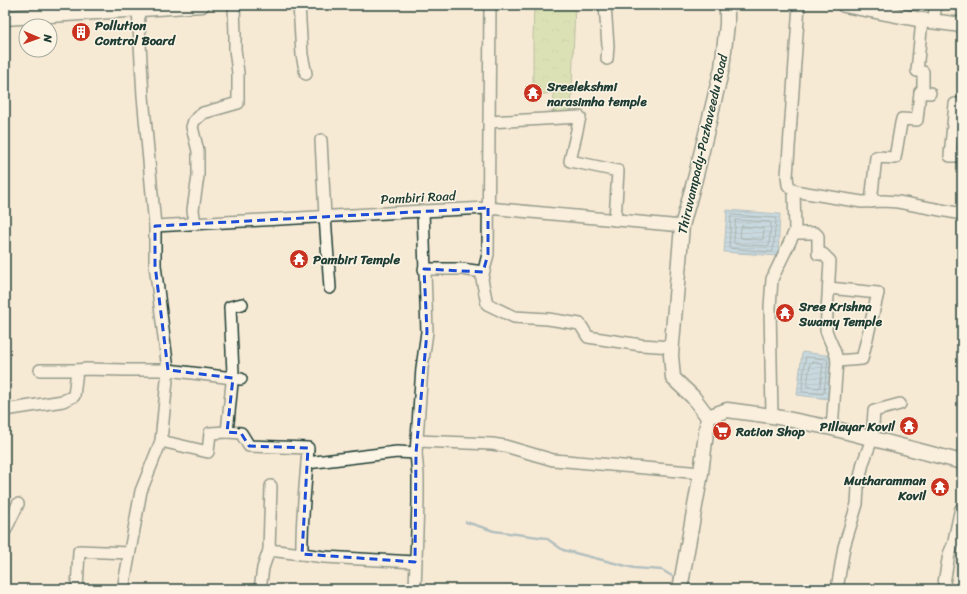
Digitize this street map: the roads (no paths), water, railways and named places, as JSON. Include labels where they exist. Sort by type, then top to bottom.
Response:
[{"type":"main road","points":[[5,18],[122,8],[138,9],[202,5]]},
{"type":"main road","name":"Thiruvampady-Pazhaveedu Road","points":[[708,417],[693,397],[673,378],[671,355],[682,226],[722,68],[727,24],[727,5]]},
{"type":"main road","points":[[844,5],[928,21],[962,25]]},
{"type":"main road","points":[[680,589],[701,473],[708,417],[727,410],[772,416],[832,428],[962,462]]},
{"type":"main road","points":[[959,538],[962,510]]},
{"type":"street","points":[[194,224],[193,210],[198,176],[198,151],[192,127],[194,121],[203,113],[238,103],[238,73],[235,48],[234,5]]},
{"type":"street","points":[[299,5],[302,55],[306,74]]},
{"type":"street","points":[[490,5],[488,254],[482,279],[487,304],[514,317],[548,319],[580,324],[588,338],[641,345],[672,347]]},
{"type":"street","points":[[605,5],[608,59]]},
{"type":"street","points":[[799,5],[787,176],[788,185],[794,191],[862,202],[898,202],[962,214]]},
{"type":"street","points":[[871,202],[876,157],[895,158],[902,120],[917,120],[920,92],[926,92],[923,72],[917,72],[928,21],[936,5]]},
{"type":"street","points":[[122,589],[142,491],[161,441],[168,370],[155,264],[155,226],[143,96],[138,9]]},
{"type":"street","points":[[962,104],[955,104],[950,156],[962,156]]},
{"type":"street","points":[[489,122],[580,117],[570,161],[618,171],[615,220]]},
{"type":"street","points":[[321,140],[330,288]]},
{"type":"street","points":[[772,416],[770,307],[772,279],[795,231],[794,191]]},
{"type":"street","name":"Pambiri Road","points":[[155,226],[488,208],[682,226]]},
{"type":"street","points":[[415,589],[418,476],[416,453],[422,368],[427,332],[423,211]]},
{"type":"street","points":[[795,231],[799,233],[815,233],[818,236],[818,254],[824,254],[830,261],[826,330],[836,351],[837,361],[832,428]]},
{"type":"street","points":[[424,269],[461,269],[483,272]]},
{"type":"street","points":[[828,288],[878,293],[862,359],[837,361]]},
{"type":"street","points":[[227,432],[237,379],[232,348],[230,307],[242,304]]},
{"type":"street","points":[[40,370],[168,370],[237,379]]},
{"type":"street","points":[[5,410],[63,401],[71,398],[74,396],[75,392],[77,370]]},
{"type":"street","points":[[837,589],[844,547],[857,504],[858,487],[863,463],[872,439],[874,411],[900,404]]},
{"type":"street","points":[[161,441],[208,452],[210,433],[227,432],[241,433],[249,446],[308,448],[303,504],[302,554]]},
{"type":"street","points":[[418,441],[492,444],[505,446],[553,460],[701,473]]},
{"type":"street","points":[[307,463],[397,452],[416,453]]},
{"type":"street","points":[[260,589],[263,568],[269,550],[271,486]]},
{"type":"street","points":[[5,531],[18,504]]},
{"type":"street","points":[[943,589],[949,554],[959,538]]},
{"type":"street","points":[[269,550],[324,557],[415,562]]},
{"type":"street","points":[[76,589],[79,551],[129,553]]},
{"type":"water","points":[[727,210],[780,214],[778,256],[724,252]]},
{"type":"water","points":[[802,352],[833,356],[828,399],[797,395]]},
{"type":"waterway","points":[[466,522],[494,531],[546,538],[563,550],[634,568],[662,570],[677,579]]},
{"type":"waterway","points":[[686,585],[693,589]]},
{"type":"place","name":"Pollution Control Board","points":[[81,32]]},
{"type":"place","name":"Sreelekshmi narasimha temple","points":[[533,93]]},
{"type":"place","name":"Pambiri Temple","points":[[299,259]]},
{"type":"place","name":"Sree Krishna Swamy Temple","points":[[785,313]]},
{"type":"place","name":"Pillayar Kovil","points":[[909,426]]},
{"type":"place","name":"Ration Shop","points":[[722,431]]},
{"type":"place","name":"Mutharamman Kovil","points":[[940,487]]}]
